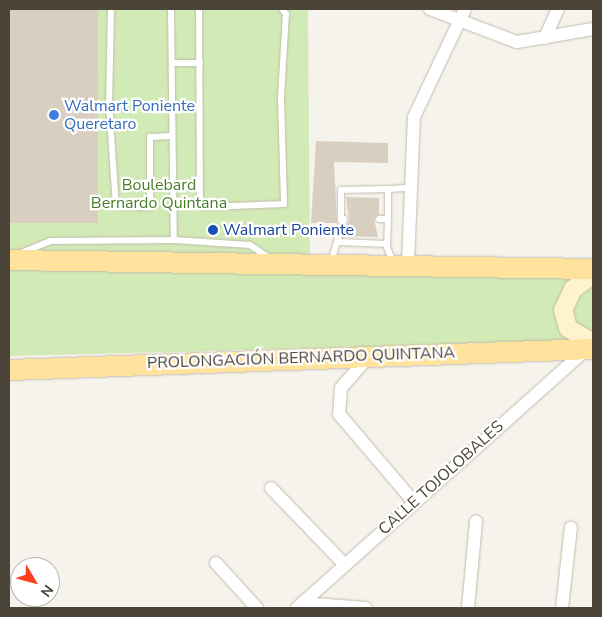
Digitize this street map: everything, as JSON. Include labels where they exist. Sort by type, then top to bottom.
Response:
[{"type":"main road","points":[[9,259],[274,262],[593,269]]},
{"type":"main road","points":[[591,347],[568,328],[563,310],[573,288],[593,276]]},
{"type":"main road","name":"PROLONGACIÓN BERNARDO QUINTANA","points":[[9,370],[591,347]]},
{"type":"street","points":[[430,9],[516,42],[593,29]]},
{"type":"street","points":[[401,265],[410,188],[414,117],[465,9]]},
{"type":"street","points":[[545,38],[558,9]]},
{"type":"street","name":"CALLE TOJOLOBALES","points":[[299,606],[413,500],[591,347]]},
{"type":"street","points":[[370,355],[341,388],[339,414],[413,500]]},
{"type":"street","points":[[271,488],[345,565]]},
{"type":"street","points":[[468,608],[476,521]]},
{"type":"street","points":[[562,608],[571,527]]},
{"type":"street","points":[[216,563],[257,608]]},
{"type":"street","points":[[299,606],[366,608]]},
{"type":"lane","points":[[111,9],[109,104],[116,206],[150,207],[150,137],[170,136]]},
{"type":"lane","points":[[171,9],[170,136],[174,240]]},
{"type":"lane","points":[[199,9],[202,206],[277,207],[285,201],[283,168],[286,14],[282,9]]},
{"type":"lane","points":[[172,63],[200,63]]},
{"type":"lane","points":[[331,263],[343,220],[341,190],[410,188]]},
{"type":"lane","points":[[388,189],[387,244],[401,265]]},
{"type":"lane","points":[[379,219],[388,219]]},
{"type":"lane","points":[[9,259],[50,241],[174,240],[250,245],[274,262]]},
{"type":"lane","points":[[338,242],[387,244]]},
{"type":"green space","name":"Boulebard Bernardo Quintana","points":[[9,9],[308,9],[310,272],[593,271],[593,352],[437,345],[9,356]]},
{"type":"building","name":"Walmart Poniente Queretaro","points":[[9,9],[98,9],[98,223],[9,223]]},
{"type":"building","points":[[316,141],[388,143],[388,163],[334,162],[337,223],[311,223]]},
{"type":"building","points":[[346,197],[379,198],[379,214],[374,219],[378,237],[344,236],[349,220]]},
{"type":"place","name":"Walmart Poniente Queretaro","points":[[54,115]]},
{"type":"place","name":"Walmart Poniente","points":[[213,230]]}]
